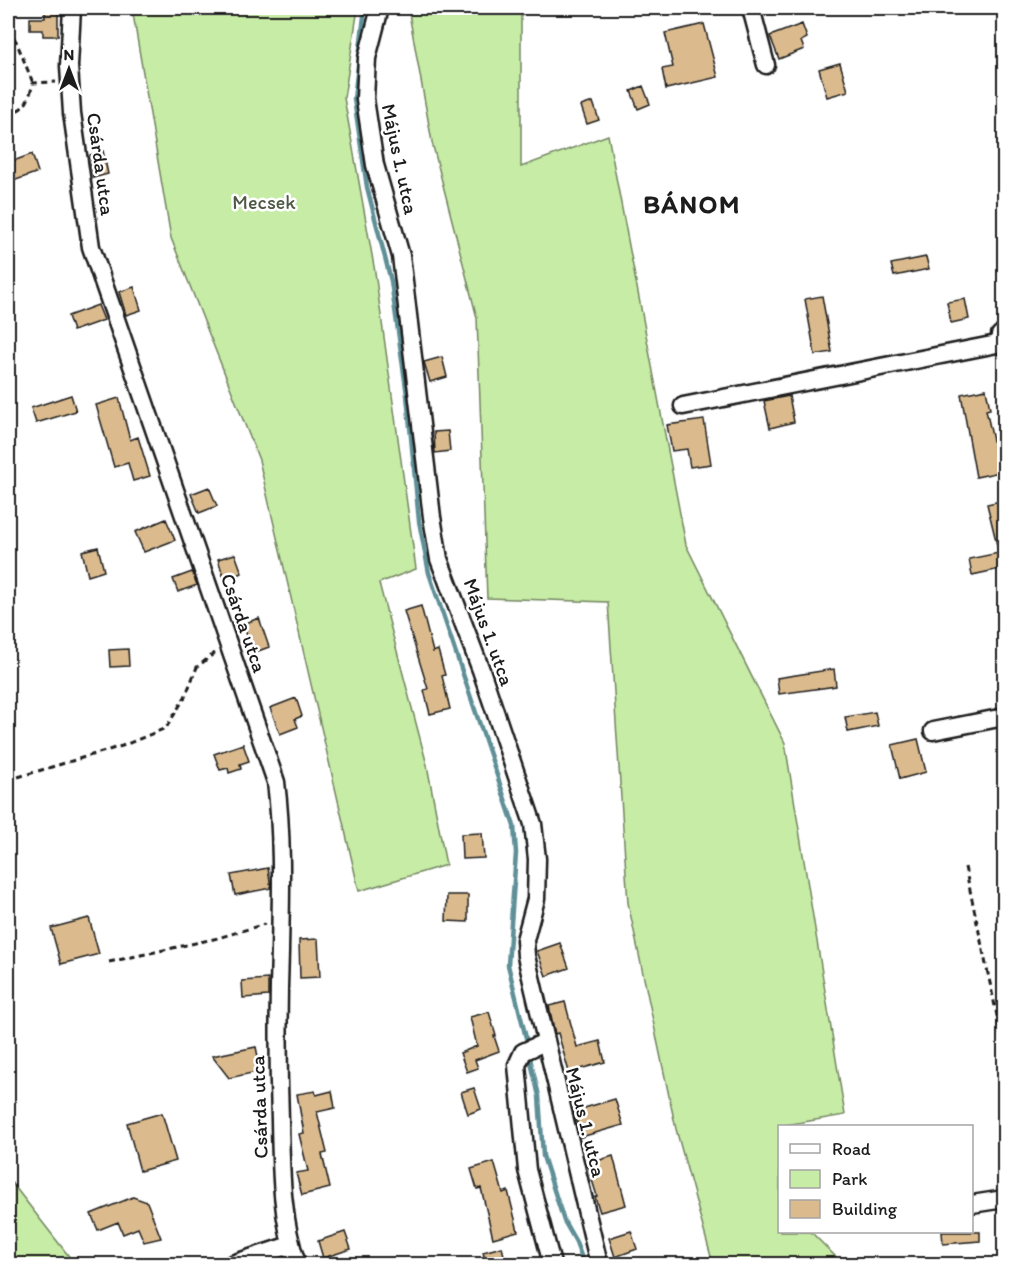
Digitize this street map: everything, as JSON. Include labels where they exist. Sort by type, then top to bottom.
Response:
[{"type":"street","name":"Csárda utca","points":[[72,8],[69,66],[72,113],[91,247],[276,782],[283,878],[278,1051],[280,1142],[284,1203],[290,1245],[297,1264]]},
{"type":"street","name":"Május 1. utca","points":[[380,8],[367,58],[365,99],[375,165],[401,256],[439,559],[481,670],[533,824],[537,859],[536,899],[525,940],[533,1047],[599,1264]]},
{"type":"street","points":[[752,8],[766,65]]},
{"type":"street","points":[[683,406],[1004,344]]},
{"type":"street","points":[[933,731],[1005,717]]},
{"type":"street","points":[[533,1047],[517,1065],[526,1170],[552,1264]]},
{"type":"street","points":[[973,1204],[1005,1199]]},
{"type":"street","points":[[232,1264],[290,1245]]},
{"type":"path","points":[[8,29],[16,41],[33,83],[28,103],[8,115]]},
{"type":"path","points":[[33,83],[70,82]]},
{"type":"path","points":[[8,780],[122,746],[166,728],[185,697],[197,667],[214,653],[230,645]]},
{"type":"path","points":[[965,867],[1005,1048]]},
{"type":"path","points":[[109,962],[218,938],[281,919]]},
{"type":"green space","name":"Mecsek","points":[[132,8],[358,8],[344,98],[375,272],[416,569],[379,583],[427,765],[446,865],[359,891],[259,460],[171,238]]},
{"type":"green space","points":[[408,8],[521,8],[521,167],[608,135],[686,545],[785,743],[845,1115],[778,1125],[778,1233],[812,1233],[843,1264],[713,1264],[676,1129],[628,903],[608,602],[487,598],[477,318],[432,142]]},
{"type":"green space","points":[[8,1178],[75,1264],[8,1264]]},
{"type":"building","points":[[45,9],[58,10],[58,36],[43,36],[43,30],[30,30],[30,18],[45,18]]},
{"type":"building","points":[[704,24],[718,77],[666,89],[662,69],[673,67],[665,33]]},
{"type":"building","points":[[802,24],[807,38],[801,41],[804,49],[779,59],[770,36]]},
{"type":"building","points":[[840,63],[848,91],[827,97],[819,69]]},
{"type":"building","points":[[643,86],[650,104],[638,109],[631,91]]},
{"type":"building","points":[[593,102],[599,120],[587,124],[581,106]]},
{"type":"building","points":[[103,151],[108,174],[93,178],[90,155]]},
{"type":"building","points":[[32,154],[38,172],[8,183],[8,163]]},
{"type":"building","points":[[926,257],[929,269],[894,276],[891,264]]},
{"type":"building","points":[[134,287],[141,310],[126,315],[119,292]]},
{"type":"building","points":[[822,296],[832,352],[815,355],[805,299]]},
{"type":"building","points":[[965,299],[969,319],[951,323],[947,302]]},
{"type":"building","points":[[98,305],[104,320],[73,331],[68,316]]},
{"type":"building","points":[[442,357],[447,377],[430,382],[424,362]]},
{"type":"building","points":[[986,389],[990,409],[986,410],[995,449],[1000,448],[1005,471],[976,477],[961,394]]},
{"type":"building","points":[[71,395],[76,411],[36,423],[31,408]]},
{"type":"building","points":[[789,396],[794,422],[770,428],[764,401]]},
{"type":"building","points":[[119,398],[130,440],[138,437],[150,476],[133,481],[128,463],[114,467],[96,405]]},
{"type":"building","points":[[704,420],[711,464],[690,467],[687,449],[672,451],[667,425]]},
{"type":"building","points":[[448,431],[450,451],[435,453],[434,432]]},
{"type":"building","points":[[209,487],[217,506],[199,513],[191,494]]},
{"type":"building","points":[[1005,500],[1005,568],[972,575],[969,559],[999,553],[987,504]]},
{"type":"building","points":[[166,519],[175,540],[144,552],[135,532]]},
{"type":"building","points":[[98,547],[104,571],[88,576],[82,551]]},
{"type":"building","points":[[235,554],[242,573],[224,579],[218,559]]},
{"type":"building","points":[[192,572],[197,585],[178,592],[173,579]]},
{"type":"building","points":[[421,606],[433,652],[438,650],[445,675],[442,676],[450,709],[430,714],[424,690],[428,689],[404,611]]},
{"type":"building","points":[[259,618],[269,647],[253,653],[243,624]]},
{"type":"building","points":[[128,649],[129,666],[110,667],[109,650]]},
{"type":"building","points":[[834,669],[836,686],[779,694],[777,678]]},
{"type":"building","points":[[296,698],[302,716],[295,719],[298,727],[280,734],[270,708]]},
{"type":"building","points":[[875,712],[878,726],[848,732],[845,717]]},
{"type":"building","points":[[918,739],[926,772],[900,779],[892,745]]},
{"type":"building","points":[[243,744],[249,761],[240,764],[241,769],[229,773],[228,768],[220,770],[214,754]]},
{"type":"building","points":[[482,833],[484,858],[462,859],[461,834]]},
{"type":"building","points":[[268,868],[271,888],[235,895],[231,875]]},
{"type":"building","points":[[447,895],[468,895],[468,922],[446,921]]},
{"type":"building","points":[[89,918],[99,954],[61,964],[51,928]]},
{"type":"building","points":[[318,939],[320,977],[300,978],[299,940]]},
{"type":"building","points":[[560,943],[569,968],[546,976],[537,951]]},
{"type":"building","points":[[268,979],[268,996],[243,998],[242,981]]},
{"type":"building","points":[[565,1002],[577,1047],[600,1041],[605,1062],[569,1072],[558,1033],[555,1034],[549,1006]]},
{"type":"building","points":[[489,1012],[499,1051],[475,1060],[478,1068],[467,1072],[460,1053],[477,1046],[470,1017]]},
{"type":"building","points":[[256,1047],[261,1071],[229,1078],[212,1056]]},
{"type":"building","points":[[474,1088],[481,1109],[468,1114],[461,1092]]},
{"type":"building","points":[[315,1091],[316,1095],[332,1091],[335,1108],[317,1112],[327,1153],[322,1154],[330,1188],[302,1195],[296,1173],[308,1171],[299,1134],[304,1133],[297,1094]]},
{"type":"building","points":[[615,1099],[623,1125],[581,1137],[574,1111]]},
{"type":"building","points":[[162,1113],[176,1161],[140,1171],[127,1123]]},
{"type":"building","points":[[613,1156],[626,1205],[600,1212],[587,1164]]},
{"type":"building","points":[[494,1162],[503,1193],[508,1191],[518,1231],[493,1238],[481,1188],[477,1189],[471,1169]]},
{"type":"building","points":[[133,1197],[147,1202],[161,1238],[144,1242],[138,1228],[123,1234],[118,1222],[98,1230],[91,1214]]},
{"type":"building","points":[[631,1231],[637,1249],[615,1257],[609,1238]]},
{"type":"building","points":[[345,1232],[351,1249],[323,1258],[318,1241]]},
{"type":"building","points":[[980,1232],[980,1241],[943,1244],[942,1233]]},
{"type":"building","points":[[502,1247],[506,1264],[486,1264],[483,1252]]},
{"type":"waterway","points":[[365,8],[354,99],[367,187],[391,281],[407,395],[419,521],[429,573],[514,826],[516,853],[508,965],[528,1046]]},
{"type":"waterway","points":[[529,1054],[539,1096],[543,1156],[564,1221],[576,1242],[584,1264]]},
{"type":"district","name":"BÁNOM","points":[[692,204]]}]
